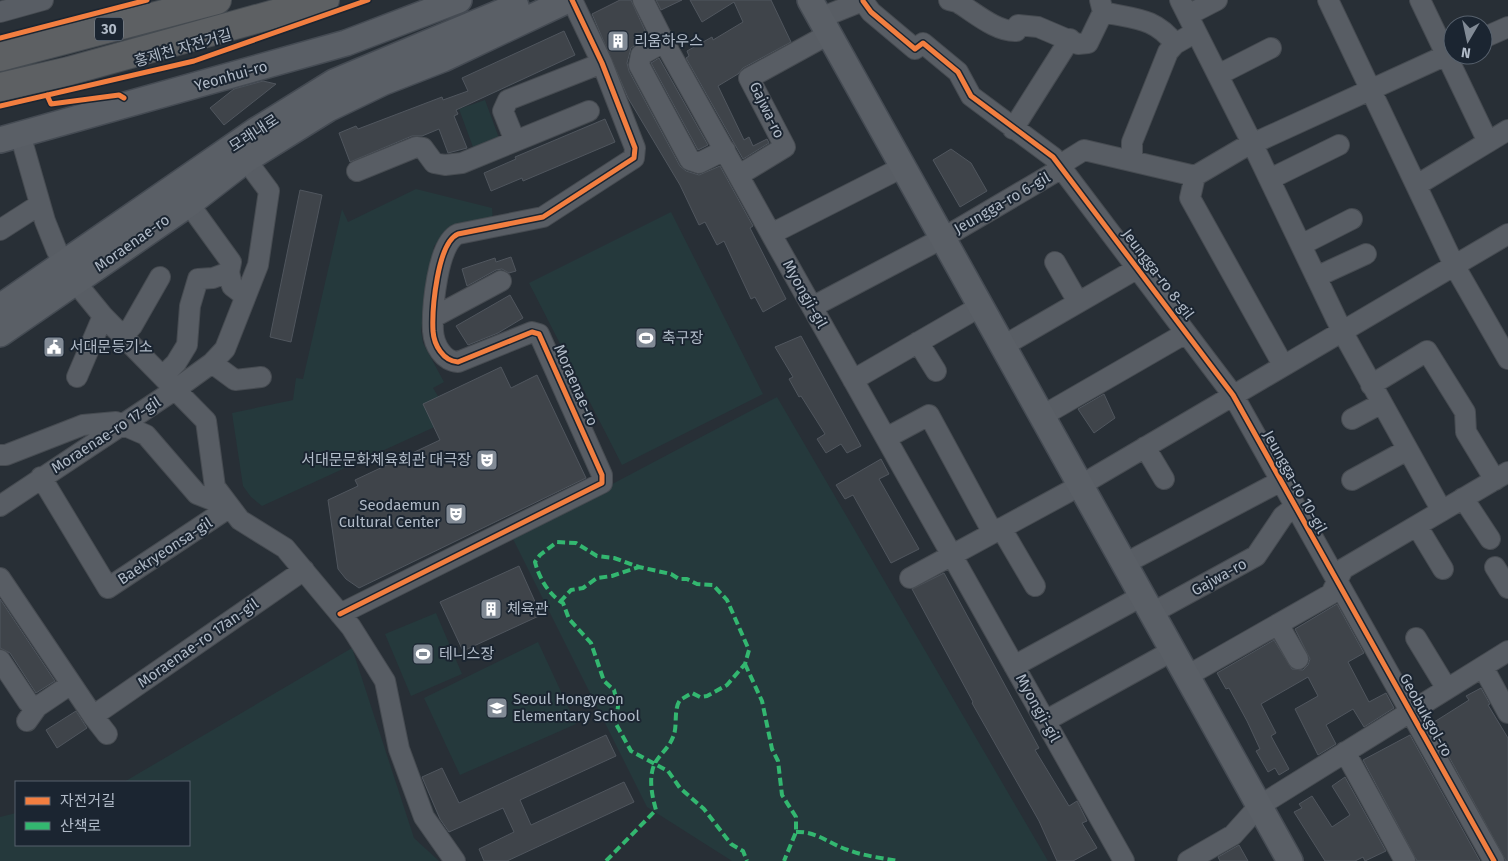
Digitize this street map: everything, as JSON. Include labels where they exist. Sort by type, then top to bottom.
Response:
[{"type":"highway","name":"30","points":[[0,57],[217,0]]},
{"type":"highway","name":"30","points":[[0,87],[69,71],[325,0]]},
{"type":"main road","name":"Yeonhui-ro","points":[[10,137],[346,43],[459,0]]},
{"type":"main road","name":"모래내로","points":[[0,307],[70,273],[255,131],[334,82],[507,6],[531,0]]},
{"type":"main road","name":"Moraenae-ro","points":[[0,334],[70,273],[189,204],[246,160],[328,108],[384,82],[443,59],[570,0]]},
{"type":"main road","points":[[820,17],[1290,861]]},
{"type":"street","points":[[0,12],[43,0]]},
{"type":"street","name":"Moraenae-ro","points":[[340,614],[599,486],[603,481],[539,334],[532,332],[454,362],[442,355],[433,331],[444,251],[452,238],[458,234],[543,217],[632,160],[635,148],[602,62],[570,0]]},
{"type":"street","name":"Myongji-gil","points":[[644,0],[664,42],[771,234],[1124,861]]},
{"type":"street","points":[[820,17],[864,0]]},
{"type":"street","name":"Jeungga-ro 6-gil","points":[[864,0],[871,12],[915,49],[923,43],[958,72],[971,96],[1054,158],[1062,168]]},
{"type":"street","points":[[949,0],[957,2],[1000,28],[1016,31],[1018,25],[1038,27],[1078,44],[1088,42],[1102,6],[1153,23],[1165,31],[1174,44]]},
{"type":"street","points":[[1132,161],[1132,142],[1168,52],[1188,16],[1217,0]]},
{"type":"street","points":[[1420,0],[1443,43]]},
{"type":"street","points":[[1336,3],[1371,89],[1454,265],[1508,359]]},
{"type":"street","points":[[1188,16],[1270,179],[1342,331],[1442,511]]},
{"type":"street","name":"Gajwa-ro","points":[[739,176],[785,147],[749,78],[820,17]]},
{"type":"street","points":[[1493,34],[1508,27]]},
{"type":"street","points":[[1013,129],[1070,39]]},
{"type":"street","points":[[664,42],[641,55],[638,65],[690,160],[699,163],[725,150]]},
{"type":"street","points":[[1218,75],[1271,48]]},
{"type":"street","points":[[1284,365],[1190,198],[1195,176],[1252,143],[1443,57]]},
{"type":"street","points":[[515,141],[503,111],[508,100],[602,62]]},
{"type":"street","points":[[1454,65],[1488,142]]},
{"type":"street","points":[[357,171],[416,147],[423,148],[430,161],[445,165],[462,163],[589,111]]},
{"type":"street","points":[[1416,185],[1508,130]]},
{"type":"street","points":[[10,137],[40,205],[57,251],[70,273],[103,316],[170,382],[206,421],[215,486],[240,520],[285,548],[351,627],[385,681],[399,749],[424,818],[455,861]]},
{"type":"street","points":[[1270,179],[1339,146]]},
{"type":"street","name":"Jeungga-ro 6-gil","points":[[942,238],[1062,168],[1068,160],[1084,150],[1195,176]]},
{"type":"street","name":"Moraenae-ro 17-gil","points":[[0,506],[41,477],[66,464],[123,426],[170,382],[212,363],[224,349],[258,265],[269,191],[246,160]]},
{"type":"street","points":[[771,234],[903,166]]},
{"type":"street","name":"Jeungga-ro 8-gil","points":[[1062,168],[1233,395]]},
{"type":"street","points":[[189,204],[231,262],[229,272],[232,286],[245,296]]},
{"type":"street","points":[[0,230],[40,205]]},
{"type":"street","points":[[1300,245],[1352,219]]},
{"type":"street","points":[[910,578],[1081,485],[1508,234]]},
{"type":"street","points":[[812,307],[942,238]]},
{"type":"street","points":[[1316,277],[1366,254]]},
{"type":"street","points":[[1055,262],[1078,302]]},
{"type":"street","points":[[1003,346],[1138,268]]},
{"type":"street","points":[[170,382],[176,362],[186,345],[190,306],[198,279],[213,278],[229,272]]},
{"type":"street","points":[[123,336],[132,326],[160,277]]},
{"type":"street","points":[[434,317],[501,280]]},
{"type":"street","points":[[853,380],[981,306]]},
{"type":"street","points":[[77,377],[103,316]]},
{"type":"street","points":[[1042,416],[1186,333]]},
{"type":"street","points":[[918,342],[936,371]]},
{"type":"street","points":[[1187,676],[1331,594],[1343,569],[1501,476],[1466,432],[1466,412],[1426,352],[1371,385]]},
{"type":"street","points":[[212,363],[235,380],[261,376]]},
{"type":"street","name":"Jeungga-ro 10-gil","points":[[1233,395],[1336,581]]},
{"type":"street","points":[[1352,419],[1382,403]]},
{"type":"street","points":[[886,438],[929,415],[997,531],[1035,586]]},
{"type":"street","points":[[0,455],[6,455],[83,425],[116,422],[146,435],[197,494],[230,507]]},
{"type":"street","points":[[1145,447],[1164,479]]},
{"type":"street","points":[[1352,480],[1408,450]]},
{"type":"street","name":"Baekryeonsa-gil","points":[[41,477],[108,588],[230,507]]},
{"type":"street","points":[[1124,564],[1280,481]]},
{"type":"street","points":[[1463,498],[1490,539]]},
{"type":"street","name":"Gajwa-ro","points":[[1014,666],[1256,556],[1283,516],[1295,507]]},
{"type":"street","points":[[1417,526],[1443,569]]},
{"type":"street","points":[[1495,566],[1508,588]]},
{"type":"street","name":"Moraenae-ro 17an-gil","points":[[93,716],[304,570]]},
{"type":"street","points":[[0,578],[93,716],[108,734]]},
{"type":"street","name":"Geobukgol-ro","points":[[1336,581],[1494,861]]},
{"type":"street","points":[[1278,624],[1298,659]]},
{"type":"street","name":"Geobukgol-ro","points":[[1416,638],[1447,689]]},
{"type":"street","points":[[1045,721],[1172,651]]},
{"type":"street","name":"Geobukgol-ro","points":[[1259,806],[1508,651]]},
{"type":"street","points":[[0,660],[27,712],[71,684]]},
{"type":"street","points":[[1483,667],[1508,711]]},
{"type":"street","points":[[1345,752],[1405,861]]},
{"type":"street","points":[[1201,858],[1241,829],[1259,806]]},
{"type":"green space","points":[[485,100],[499,138],[473,147],[459,109]]},
{"type":"green space","points":[[416,189],[492,208],[493,222],[457,223],[434,246],[421,331],[423,343],[444,382],[433,388],[452,419],[262,506],[251,497],[243,486],[232,413],[293,400],[296,378],[303,379],[342,209],[348,222]]},
{"type":"green space","name":"축구장","points":[[671,212],[763,394],[622,465],[529,283]]},
{"type":"green space","points":[[777,397],[1048,861],[732,861],[647,807],[512,537]]},
{"type":"green space","name":"테니스장","points":[[436,613],[462,674],[411,696],[385,634]]},
{"type":"green space","points":[[538,642],[576,724],[460,775],[424,698]]},
{"type":"green space","points":[[352,648],[414,838],[439,861],[0,861],[0,817],[15,813],[15,846],[190,846],[190,781],[126,781]]},
{"type":"building","points":[[620,0],[631,0],[648,37],[631,48],[627,63],[629,71],[680,166],[686,171],[699,175],[720,166],[753,226],[750,228],[786,299],[763,312],[755,297],[751,299],[724,241],[717,245],[705,222],[699,225],[680,185],[628,98],[592,14]]},
{"type":"building","points":[[656,0],[682,0],[661,10]]},
{"type":"building","points":[[690,0],[771,0],[791,42],[743,68],[738,74],[718,86],[744,140],[749,137],[753,146],[767,139],[769,143],[743,159],[686,58],[689,56],[687,51],[712,37],[713,40],[743,22],[734,2],[702,22]]},
{"type":"building","points":[[564,31],[575,55],[456,110],[458,114],[454,116],[467,148],[448,153],[439,129],[422,136],[412,136],[350,162],[339,133],[356,126],[358,129],[442,97],[443,100],[468,91],[462,78]]},
{"type":"building","points":[[659,58],[708,145],[698,150],[651,63]]},
{"type":"building","points":[[263,81],[276,84],[224,125],[210,108],[234,89]]},
{"type":"building","points":[[605,119],[615,142],[523,181],[522,178],[491,191],[484,173],[516,159],[515,157]]},
{"type":"building","points":[[951,149],[971,163],[987,191],[960,207],[933,160]]},
{"type":"building","points":[[300,190],[322,195],[291,342],[270,337]]},
{"type":"building","points":[[511,257],[516,271],[509,273],[502,269],[496,270],[467,286],[462,269],[495,258],[496,262]]},
{"type":"building","points":[[510,295],[523,318],[498,333],[468,345],[456,326]]},
{"type":"building","points":[[801,336],[861,446],[847,453],[841,444],[826,453],[817,439],[825,434],[801,396],[799,397],[789,379],[793,377],[775,347]]},
{"type":"building","name":"서대문문화체육회관 대극장","points":[[501,367],[511,388],[537,375],[586,478],[359,588],[346,579],[338,569],[328,500],[358,486],[355,480],[440,440],[423,404]]},
{"type":"building","points":[[1104,394],[1115,418],[1094,433],[1078,409]]},
{"type":"building","points":[[881,459],[889,474],[879,479],[919,549],[891,563],[853,495],[845,499],[836,485]]},
{"type":"building","name":"체육관","points":[[519,566],[541,615],[463,651],[440,602]]},
{"type":"building","points":[[944,573],[1039,748],[1035,750],[1069,806],[1077,801],[1087,821],[1082,823],[1097,848],[1073,861],[1057,861],[1039,821],[972,703],[912,589]]},
{"type":"building","points":[[0,599],[55,681],[36,693],[10,653],[0,648]]},
{"type":"building","points":[[1337,604],[1364,653],[1348,662],[1369,702],[1386,693],[1394,708],[1364,727],[1353,709],[1326,725],[1336,744],[1318,755],[1295,709],[1318,696],[1308,677],[1261,704],[1276,733],[1271,736],[1289,769],[1279,775],[1275,768],[1268,772],[1256,751],[1260,749],[1247,721],[1229,688],[1226,689],[1217,673],[1274,640],[1292,669],[1303,670],[1308,665],[1310,659],[1295,629]]},
{"type":"building","points":[[1481,688],[1490,704],[1488,705],[1508,738],[1508,861],[1506,861],[1431,724],[1469,700],[1466,696]]},
{"type":"building","points":[[76,711],[87,728],[57,748],[46,730]]},
{"type":"building","points":[[606,735],[616,756],[520,800],[531,825],[624,782],[634,802],[507,861],[484,861],[479,849],[514,832],[503,808],[449,832],[440,819],[422,777],[442,768],[459,803]]},
{"type":"building","points":[[1410,735],[1480,861],[1417,861],[1363,760]]},
{"type":"building","points":[[1345,777],[1386,851],[1365,861],[1363,857],[1355,861],[1325,861],[1294,812],[1302,808],[1299,804],[1312,796],[1332,827],[1350,815],[1332,786]]},
{"type":"building","points":[[1239,845],[1248,861],[1220,861],[1218,857]]},
{"type":"marked path","points":[[606,861],[656,810],[651,786],[653,768],[655,763],[673,737],[680,700],[692,693],[700,697],[707,696],[727,685],[745,664],[749,650],[727,600],[713,585],[697,584],[687,579],[679,579],[671,574],[639,567],[614,558],[597,556],[576,543],[557,542],[540,555],[535,562],[537,568],[549,591],[563,603],[569,619],[591,643],[604,681],[614,690],[618,706],[616,724],[631,751],[668,771],[680,788],[704,809],[731,844],[743,851],[747,861]]},
{"type":"marked path","points":[[560,602],[571,590],[583,588],[597,578],[612,576],[639,567]]},
{"type":"marked path","points":[[745,664],[762,701],[772,749],[778,761],[782,795],[796,817],[796,832],[784,861]]},
{"type":"marked path","points":[[796,832],[817,836],[854,852],[898,861]]},
{"type":"cycle path","points":[[0,38],[147,0]]},
{"type":"cycle path","name":"홍제천 자전거길","points":[[0,106],[194,61],[368,0]]},
{"type":"cycle path","points":[[340,614],[602,483],[602,475],[539,334],[532,332],[458,362],[448,359],[440,351],[435,342],[433,331],[437,278],[445,250],[451,240],[458,234],[543,217],[634,158],[635,148],[602,63],[572,0]]},
{"type":"cycle path","points":[[863,1],[871,12],[915,49],[923,43],[958,72],[971,96],[1053,157],[1233,395],[1494,861]]},
{"type":"cycle path","points":[[47,95],[51,104],[119,95],[124,98]]},
{"type":"place","name":"리움하우스","points":[[618,41]]},
{"type":"place","name":"축구장","points":[[646,338]]},
{"type":"place","name":"서대문등기소","points":[[54,347]]},
{"type":"place","name":"서대문문화체육회관 대극장","points":[[487,460]]},
{"type":"place","name":"Seodaemun Cultural Center","points":[[456,514]]},
{"type":"place","name":"체육관","points":[[491,609]]},
{"type":"place","name":"테니스장","points":[[423,654]]},
{"type":"place","name":"Seoul Hongyeon Elementary School","points":[[497,708]]}]
